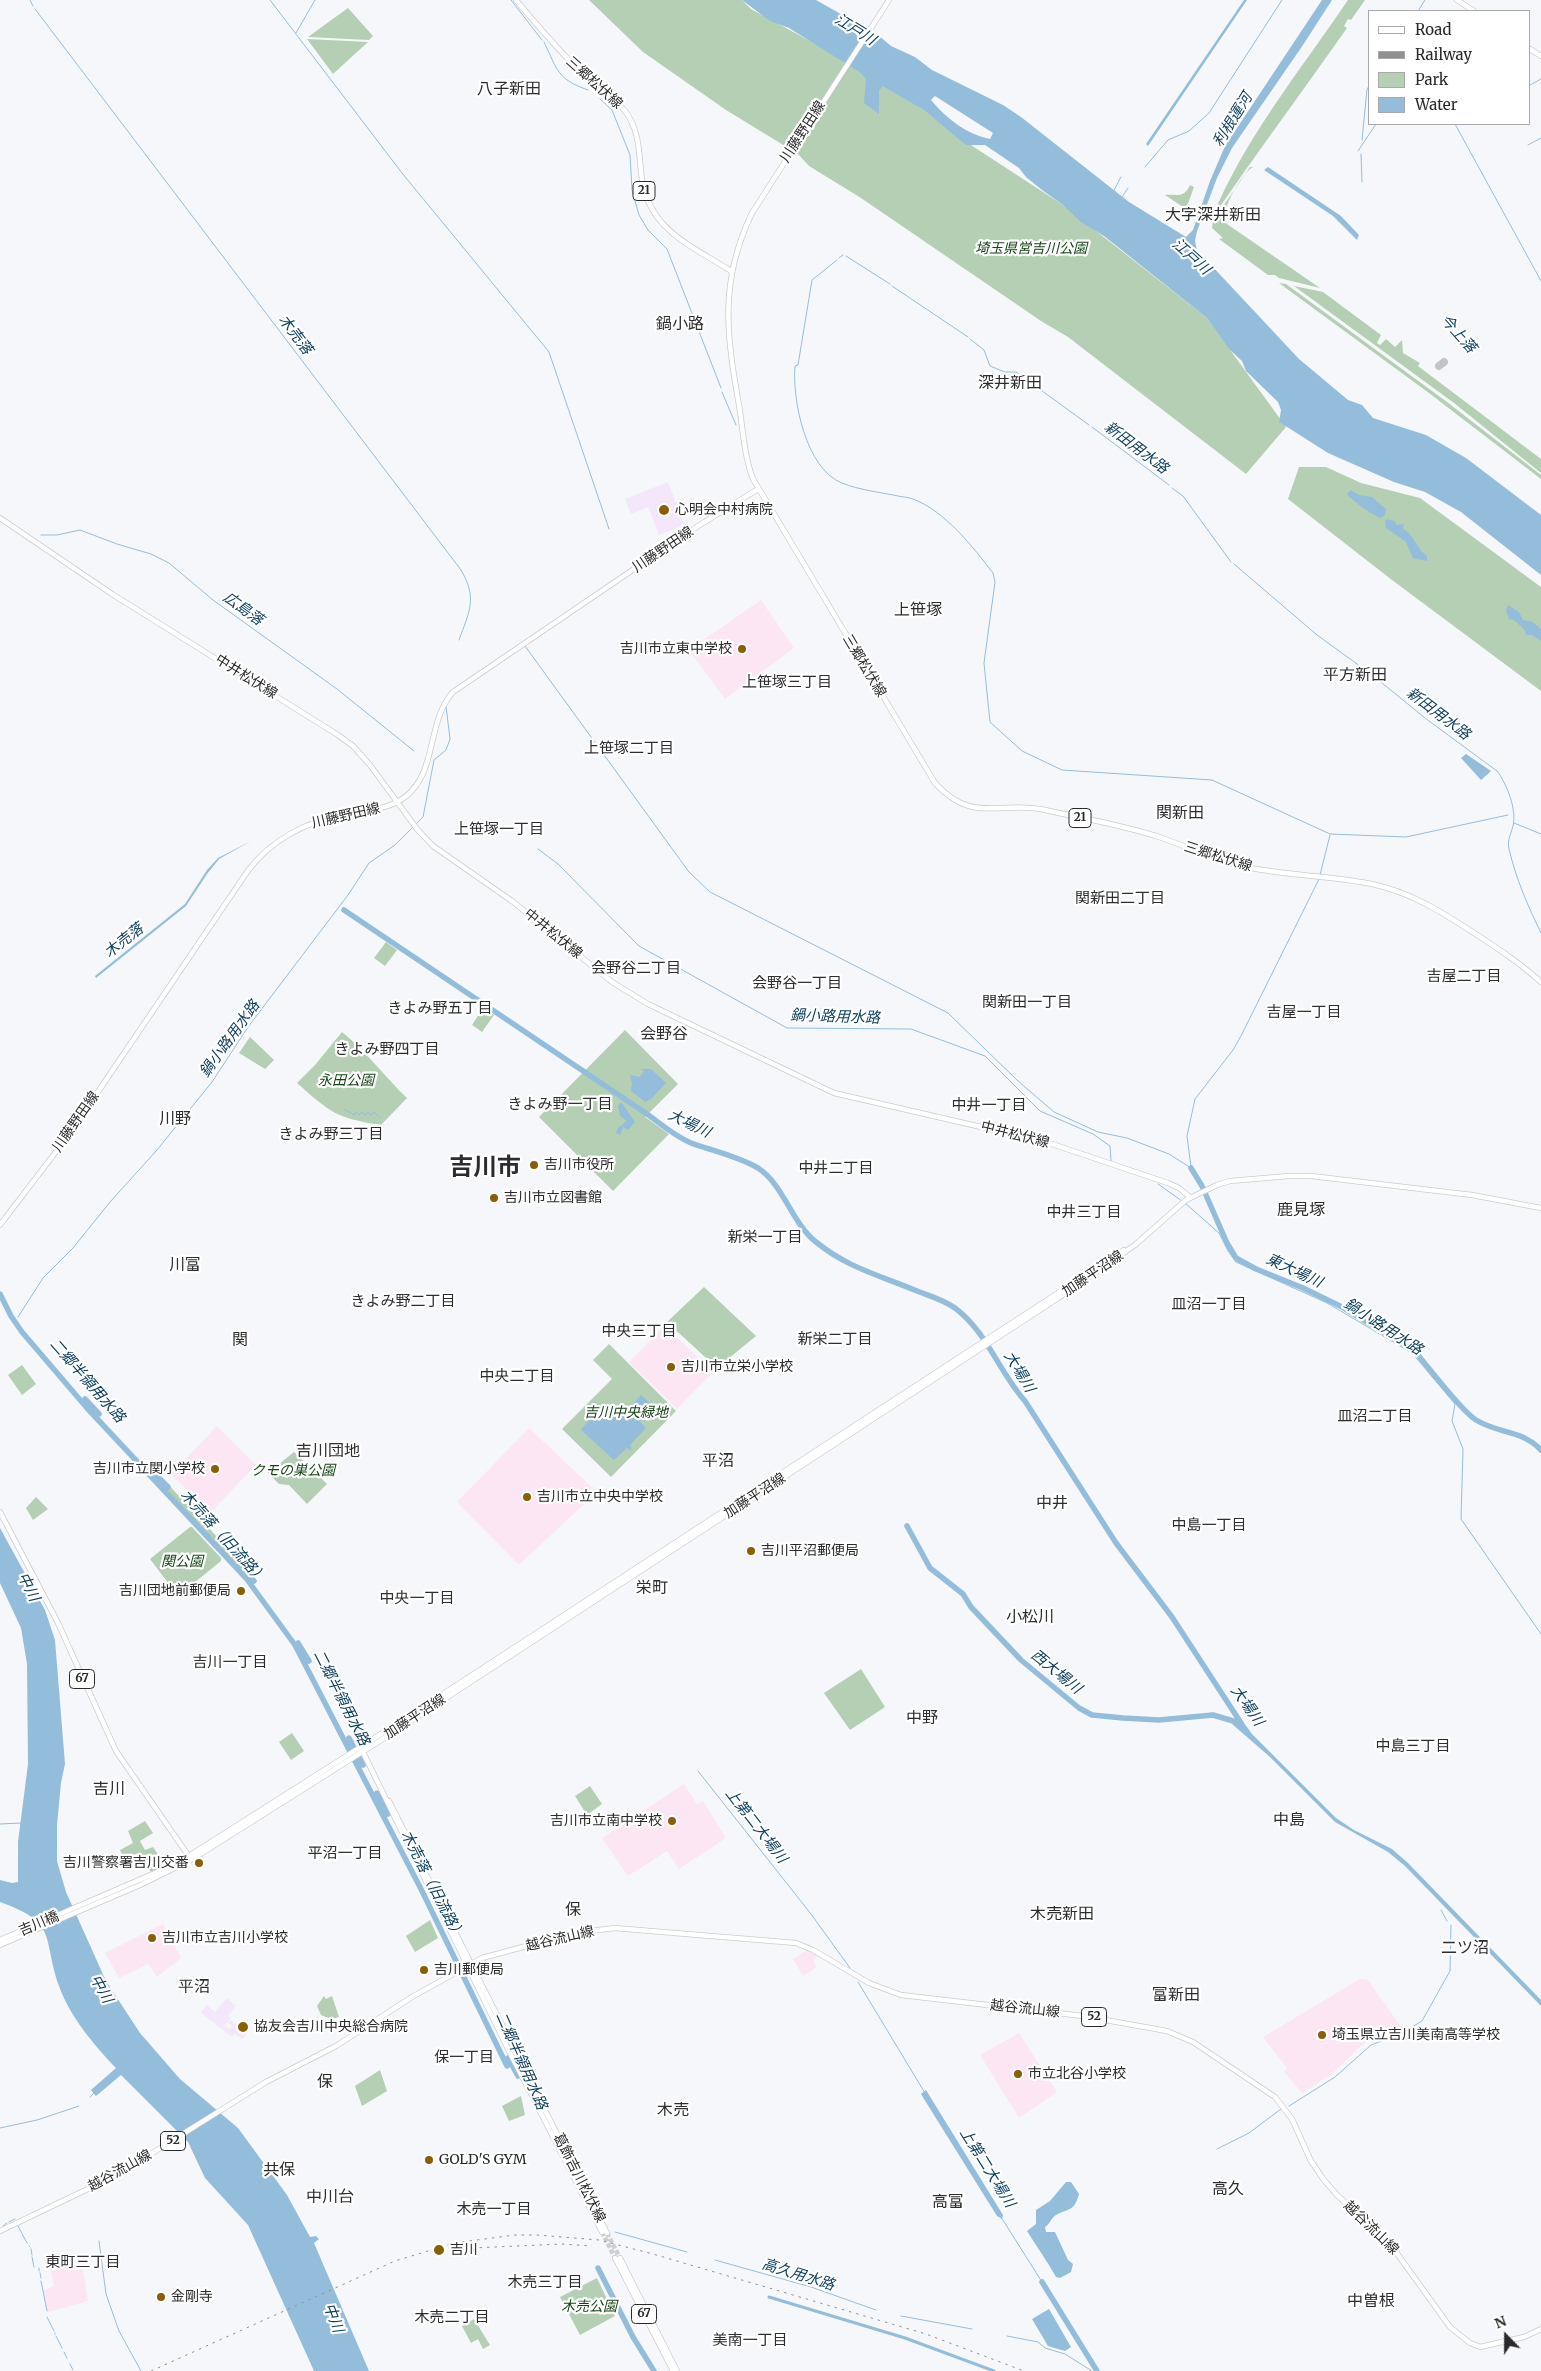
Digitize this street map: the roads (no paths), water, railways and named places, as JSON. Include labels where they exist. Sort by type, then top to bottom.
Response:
[{"type":"main road","name":"三郷松伏線","points":[[516,0],[564,55],[619,105],[628,116],[639,143],[646,196],[656,217],[671,232],[731,271],[727,303],[728,334],[749,467],[758,489],[930,775],[949,797],[962,804],[979,809],[1038,808],[1159,837],[1243,866],[1342,879],[1389,889],[1438,910],[1514,959],[1541,982]]},
{"type":"main road","name":"川藤野田線","points":[[731,271],[746,224],[761,196],[890,0]]},
{"type":"main road","points":[[1457,0],[1472,10]]},
{"type":"main road","name":"川藤野田線","points":[[0,1225],[68,1136],[254,862],[288,835],[313,822],[380,808],[398,802],[412,792],[420,781],[427,763],[439,712],[453,692],[690,531],[758,489]]},
{"type":"main road","name":"中井松伏線","points":[[0,518],[112,594],[338,735],[361,754],[417,829],[433,846],[512,901],[612,982],[648,1004],[834,1093],[1046,1142],[1168,1183],[1180,1188],[1190,1198]]},
{"type":"main road","name":"加藤平沼線","points":[[360,1751],[1117,1258],[1144,1237],[1170,1212],[1190,1198],[1230,1181],[1297,1176],[1472,1195],[1541,1208]]},
{"type":"main road","name":"67","points":[[0,1512],[58,1623],[116,1751],[190,1858]]},
{"type":"main road","points":[[0,1945],[190,1858],[360,1751]]},
{"type":"main road","points":[[190,1858],[360,1751]]},
{"type":"main road","points":[[360,1751],[412,1845],[468,1964]]},
{"type":"main road","name":"吉川橋","points":[[0,1940],[78,1909]]},
{"type":"main road","name":"越谷流山線","points":[[0,2231],[136,2164],[254,2090],[336,2046],[468,1964],[488,1956],[570,1934],[607,1928],[787,1942],[807,1947],[869,1983],[901,1995],[1083,2016],[1180,2036],[1256,2082],[1275,2097],[1292,2119],[1311,2161],[1324,2180],[1337,2196],[1388,2241],[1447,2324],[1460,2336],[1474,2346],[1480,2347],[1524,2337],[1541,2330]]},
{"type":"main road","name":"葛飾吉川松伏線","points":[[468,1964],[604,2232]]},
{"type":"main road","name":"67","points":[[673,2371],[617,2258],[677,2371]]},
{"type":"water","name":"江戸川","points":[[742,0],[816,0],[878,35],[891,46],[915,57],[932,70],[1003,105],[1129,202],[1186,237],[1193,230],[1210,181],[1225,146],[1322,0],[1332,0],[1232,148],[1217,178],[1197,231],[1195,241],[1197,250],[1299,359],[1348,400],[1362,405],[1373,418],[1426,435],[1466,458],[1541,515],[1541,575],[1461,512],[1425,492],[1394,482],[1328,453],[1279,422],[1281,410],[1278,402],[1246,371],[1242,361],[1229,349],[1207,318],[1104,236],[1081,222],[1063,205],[1026,177],[1019,168],[985,145],[966,145],[925,111],[883,86],[879,90],[879,114],[864,103],[866,79],[861,73],[789,28],[770,21]],"holes":[[[935,96],[993,133],[990,139],[965,129],[950,119],[931,100]]]},
{"type":"water","points":[[1244,0],[1247,0],[1148,146],[1146,144]]},
{"type":"water","points":[[1268,167],[1341,216],[1359,235],[1357,240],[1333,216],[1264,170]]},
{"type":"water","points":[[1351,490],[1359,495],[1372,497],[1386,509],[1385,515],[1381,518],[1363,508],[1347,494]]},
{"type":"water","points":[[1387,519],[1394,521],[1397,525],[1404,524],[1403,529],[1427,556],[1427,561],[1413,558],[1406,542],[1386,528],[1385,521]]},
{"type":"water","points":[[1508,605],[1519,612],[1523,620],[1533,622],[1541,629],[1541,641],[1532,635],[1526,635],[1522,627],[1514,620],[1509,619],[1506,610]]},
{"type":"water","points":[[1466,754],[1491,771],[1481,780],[1461,758]]},
{"type":"water","points":[[251,841],[219,859],[186,906],[96,978],[95,976],[185,904],[207,870],[218,858]]},
{"type":"water","points":[[641,1069],[651,1069],[666,1083],[651,1099],[645,1102],[631,1091],[630,1075],[640,1077],[644,1071]]},
{"type":"water","points":[[621,1102],[635,1122],[628,1130],[623,1127],[620,1135],[616,1133],[618,1128],[627,1121],[620,1116],[618,1106]]},
{"type":"water","points":[[641,1395],[653,1406],[640,1422],[646,1428],[630,1445],[632,1451],[627,1448],[614,1460],[581,1430],[603,1406],[616,1416],[626,1412]]},
{"type":"water","name":"中川","points":[[0,1528],[45,1610],[55,1640],[65,1764],[57,1825],[57,1861],[66,1892],[106,1981],[140,2033],[180,2079],[238,2128],[287,2195],[310,2237],[316,2236],[319,2239],[314,2243],[369,2371],[314,2371],[248,2225],[205,2178],[188,2142],[121,2075],[96,2096],[91,2090],[116,2068],[91,2040],[69,2009],[59,1986],[48,1943],[40,1925],[32,1917],[0,1902],[0,1880],[12,1883],[18,1882],[18,1842],[28,1764],[27,1664],[21,1628],[0,1583]]},
{"type":"water","points":[[1239,1716],[1252,1734],[1336,1818],[1354,1830],[1392,1849],[1408,1863],[1541,2000],[1541,2006],[1405,1866],[1388,1852],[1335,1822],[1270,1757],[1232,1724]]},
{"type":"water","points":[[926,2090],[1003,2215],[1002,2219],[997,2216],[921,2094]]},
{"type":"water","points":[[1066,2182],[1071,2182],[1079,2194],[1077,2200],[1073,2207],[1056,2215],[1045,2227],[1046,2232],[1055,2232],[1068,2260],[1073,2264],[1071,2272],[1060,2278],[1056,2277],[1027,2231],[1036,2224],[1036,2210],[1050,2201]]},
{"type":"water","points":[[1049,2309],[1071,2347],[1065,2351],[1048,2346],[1032,2319]]},
{"type":"waterway","name":"木売落","points":[[30,0],[33,6]]},
{"type":"waterway","points":[[270,0],[402,173],[549,352],[609,529]]},
{"type":"waterway","points":[[296,33],[315,0]]},
{"type":"waterway","points":[[511,0],[542,40]]},
{"type":"waterway","points":[[1145,167],[1168,140],[1189,131],[1209,113],[1282,0]]},
{"type":"waterway","points":[[1419,10],[1425,0]]},
{"type":"waterway","name":"木売落","points":[[35,9],[461,570],[469,589],[470,605],[459,640]]},
{"type":"waterway","points":[[544,42],[552,60],[564,78],[588,90]]},
{"type":"waterway","points":[[1531,84],[1541,79]]},
{"type":"waterway","points":[[1362,140],[1368,88]]},
{"type":"waterway","points":[[600,99],[612,110],[630,155],[632,190],[639,215],[648,230],[667,249],[721,388]]},
{"type":"waterway","points":[[1358,151],[1375,125]]},
{"type":"waterway","points":[[1456,125],[1541,281]]},
{"type":"waterway","points":[[1528,145],[1541,138]]},
{"type":"waterway","points":[[1361,154],[1362,182]]},
{"type":"waterway","points":[[1113,192],[1121,177]]},
{"type":"waterway","points":[[1122,197],[1128,188]]},
{"type":"waterway","name":"新田用水路","points":[[839,258],[843,255]]},
{"type":"waterway","name":"新田用水路","points":[[846,256],[890,284]]},
{"type":"waterway","points":[[837,260],[812,280],[798,365],[795,366],[796,397],[804,432],[819,464],[830,475],[842,483],[869,491],[913,499],[925,505],[958,531],[993,573],[995,582],[984,663],[990,722],[1022,751],[1062,770],[1212,780],[1330,834],[1406,837],[1508,815]]},
{"type":"waterway","name":"新田用水路","points":[[892,286],[968,337]]},
{"type":"waterway","name":"新田用水路","points":[[970,339],[984,350],[990,366],[1005,372],[1016,372],[1089,425]]},
{"type":"waterway","points":[[722,392],[736,425]]},
{"type":"waterway","name":"新田用水路","points":[[1092,427],[1169,485]]},
{"type":"waterway","name":"新田用水路","points":[[1172,488],[1183,496],[1231,562]]},
{"type":"waterway","name":"広島落","points":[[41,535],[57,535],[80,530],[151,554],[169,563],[213,600],[337,689],[414,751]]},
{"type":"waterway","name":"新田用水路","points":[[1234,564],[1317,635],[1497,771],[1508,790],[1514,812],[1513,826],[1508,843],[1509,849],[1515,871],[1541,933]]},
{"type":"waterway","points":[[525,646],[689,872],[710,892],[948,1013],[1018,1081],[1054,1112],[1098,1132],[1127,1138],[1169,1154],[1191,1168]]},
{"type":"waterway","name":"鍋小路用水路","points":[[18,1317],[43,1278],[73,1248],[212,1082],[248,1027],[348,895],[369,863],[395,845],[423,817],[434,760],[446,750],[450,739],[446,706]]},
{"type":"waterway","points":[[1514,823],[1541,834]]},
{"type":"waterway","points":[[1320,875],[1330,835]]},
{"type":"waterway","name":"鍋小路用水路","points":[[538,849],[558,864],[639,946],[787,1028],[911,1029],[985,1056],[1040,1111],[1093,1134],[1110,1146],[1111,1161]]},
{"type":"waterway","points":[[1191,1167],[1187,1136],[1195,1099],[1233,1050],[1319,879]]},
{"type":"waterway","name":"大場川","points":[[344,910],[679,1137],[691,1143],[742,1160],[758,1168],[775,1184],[807,1234],[828,1251],[852,1265],[937,1298],[955,1308],[984,1340],[1116,1543],[1172,1617],[1241,1723]]},
{"type":"waterway","points":[[344,1109],[354,1115],[356,1112],[359,1115],[362,1112],[365,1115],[368,1112],[371,1115],[374,1112],[379,1117]]},
{"type":"waterway","name":"東大場川","points":[[1191,1168],[1202,1186],[1227,1243],[1236,1258],[1256,1269],[1303,1288],[1340,1306],[1408,1347],[1417,1354],[1454,1399],[1476,1420],[1493,1428],[1518,1435],[1541,1450]]},
{"type":"waterway","name":"鍋小路用水路","points":[[1158,1184],[1182,1201]]},
{"type":"waterway","name":"鍋小路用水路","points":[[1185,1203],[1219,1233],[1236,1262],[1327,1303],[1412,1353],[1455,1404],[1452,1421],[1463,1449],[1461,1519],[1541,1634]]},
{"type":"waterway","name":"二郷半領用水路","points":[[0,1294],[11,1316],[22,1332],[87,1408],[246,1578],[295,1645],[422,1891],[507,2066]]},
{"type":"waterway","name":"二郷半領用水路","points":[[85,1399],[99,1414]]},
{"type":"waterway","name":"二郷半領用水路","points":[[153,1472],[168,1487]]},
{"type":"waterway","name":"西大場川","points":[[907,1526],[930,1568],[963,1594],[971,1607],[1021,1660],[1079,1708],[1092,1715],[1123,1718],[1159,1720],[1213,1715],[1240,1723]]},
{"type":"waterway","name":"二郷半領用水路","points":[[240,1565],[254,1581]]},
{"type":"waterway","name":"二郷半領用水路","points":[[298,1643],[309,1661]]},
{"type":"waterway","name":"二郷半領用水路","points":[[349,1738],[363,1765]]},
{"type":"waterway","name":"上第二大場川","points":[[698,1771],[811,1914],[850,1968]]},
{"type":"waterway","name":"二郷半領用水路","points":[[377,1793],[388,1814]]},
{"type":"waterway","points":[[0,1824],[22,1823]]},
{"type":"waterway","points":[[1441,1910],[1447,1921]]},
{"type":"waterway","points":[[1289,2106],[1335,2077],[1371,2045],[1400,2034],[1422,2021],[1450,1971],[1451,1925]]},
{"type":"waterway","name":"上第二大場川","points":[[858,1982],[925,2093]]},
{"type":"waterway","name":"二郷半領用水路","points":[[508,2058],[518,2076]]},
{"type":"waterway","points":[[90,2097],[95,2092]]},
{"type":"waterway","points":[[0,2128],[37,2120],[79,2106]]},
{"type":"waterway","points":[[1217,2149],[1249,2133],[1281,2109]]},
{"type":"waterway","name":"上第二大場川","points":[[1001,2217],[1042,2282]]},
{"type":"waterway","points":[[9,2222],[15,2219]]},
{"type":"waterway","points":[[3,2226],[7,2223]]},
{"type":"waterway","points":[[18,2226],[27,2243]]},
{"type":"waterway","name":"高久用水路","points":[[615,2232],[687,2252]]},
{"type":"waterway","points":[[99,2241],[106,2294],[119,2331],[141,2371]]},
{"type":"waterway","points":[[31,2249],[32,2255]]},
{"type":"waterway","points":[[32,2257],[34,2267]]},
{"type":"waterway","name":"高久用水路","points":[[715,2260],[811,2287],[876,2310]]},
{"type":"waterway","name":"二郷半領用水路","points":[[598,2268],[633,2337],[654,2371]]},
{"type":"waterway","points":[[40,2273],[41,2278]]},
{"type":"waterway","points":[[41,2281],[47,2311]]},
{"type":"waterway","name":"上第二大場川","points":[[1042,2282],[1097,2371]]},
{"type":"waterway","points":[[769,2297],[905,2338],[994,2371]]},
{"type":"waterway","name":"高久用水路","points":[[901,2316],[972,2329]]},
{"type":"waterway","points":[[47,2317],[54,2331]]},
{"type":"waterway","points":[[56,2336],[62,2348]]},
{"type":"waterway","name":"高久用水路","points":[[1007,2336],[1038,2342],[1045,2348],[1065,2354],[1092,2371]]},
{"type":"waterway","points":[[64,2352],[67,2358]]},
{"type":"waterway","points":[[70,2364],[73,2370]]},
{"type":"tunnel","points":[[602,2232],[615,2258]]},
{"type":"tunnel","points":[[607,2233],[620,2258]]},
{"type":"railway","points":[[151,2371],[395,2261],[454,2243],[515,2235],[599,2240],[653,2254],[926,2334],[1024,2371]]},
{"type":"railway","points":[[472,2248],[562,2244],[592,2246]]},
{"type":"place","name":"心明会中村病院","points":[[664,510]]},
{"type":"place","name":"吉川市立東中学校","points":[[742,649]]},
{"type":"place","name":"吉川市役所","points":[[534,1165]]},
{"type":"place","name":"吉川市立図書館","points":[[494,1198]]},
{"type":"place","name":"吉川市立栄小学校","points":[[671,1367]]},
{"type":"place","name":"吉川市立関小学校","points":[[215,1469]]},
{"type":"place","name":"吉川市立中央中学校","points":[[527,1497]]},
{"type":"place","name":"吉川平沼郵便局","points":[[751,1551]]},
{"type":"place","name":"吉川団地前郵便局","points":[[241,1591]]},
{"type":"place","name":"吉川市立南中学校","points":[[672,1821]]},
{"type":"place","name":"吉川警察署吉川交番","points":[[199,1863]]},
{"type":"place","name":"吉川市立吉川小学校","points":[[152,1938]]},
{"type":"place","name":"吉川郵便局","points":[[424,1970]]},
{"type":"place","name":"協友会吉川中央総合病院","points":[[243,2027]]},
{"type":"place","name":"埼玉県立吉川美南高等学校","points":[[1322,2035]]},
{"type":"place","name":"市立北谷小学校","points":[[1018,2074]]},
{"type":"place","name":"GOLD'S GYM","points":[[429,2160]]},
{"type":"place","name":"吉川","points":[[439,2250]]},
{"type":"place","name":"金剛寺","points":[[161,2297]]},
{"type":"district","name":"八子新田","points":[[509,89]]},
{"type":"district","name":"大字深井新田","points":[[1213,215]]},
{"type":"district","name":"鍋小路","points":[[680,324]]},
{"type":"district","name":"深井新田","points":[[1010,383]]},
{"type":"district","name":"上笹塚","points":[[918,610]]},
{"type":"district","name":"平方新田","points":[[1355,675]]},
{"type":"district","name":"上笹塚三丁目","points":[[787,683]]},
{"type":"district","name":"上笹塚二丁目","points":[[629,749]]},
{"type":"district","name":"関新田","points":[[1180,813]]},
{"type":"district","name":"上笹塚一丁目","points":[[499,830]]},
{"type":"district","name":"関新田二丁目","points":[[1120,899]]},
{"type":"district","name":"会野谷二丁目","points":[[636,969]]},
{"type":"district","name":"吉屋二丁目","points":[[1464,977]]},
{"type":"district","name":"会野谷一丁目","points":[[797,984]]},
{"type":"district","name":"関新田一丁目","points":[[1027,1003]]},
{"type":"district","name":"きよみ野五丁目","points":[[440,1009]]},
{"type":"district","name":"吉屋一丁目","points":[[1304,1013]]},
{"type":"district","name":"会野谷","points":[[664,1034]]},
{"type":"district","name":"きよみ野四丁目","points":[[387,1050]]},
{"type":"district","name":"きよみ野一丁目","points":[[560,1105]]},
{"type":"district","name":"中井一丁目","points":[[989,1106]]},
{"type":"district","name":"川野","points":[[175,1119]]},
{"type":"district","name":"きよみ野三丁目","points":[[331,1135]]},
{"type":"district","name":"吉川市","points":[[485,1168]]},
{"type":"district","name":"中井二丁目","points":[[836,1169]]},
{"type":"district","name":"鹿見塚","points":[[1301,1210]]},
{"type":"district","name":"中井三丁目","points":[[1084,1213]]},
{"type":"district","name":"新栄一丁目","points":[[765,1238]]},
{"type":"district","name":"川富","points":[[185,1265]]},
{"type":"district","name":"きよみ野二丁目","points":[[403,1302]]},
{"type":"district","name":"皿沼一丁目","points":[[1209,1305]]},
{"type":"district","name":"中央三丁目","points":[[639,1332]]},
{"type":"district","name":"関","points":[[240,1340]]},
{"type":"district","name":"新栄二丁目","points":[[835,1340]]},
{"type":"district","name":"中央二丁目","points":[[517,1377]]},
{"type":"district","name":"皿沼二丁目","points":[[1375,1417]]},
{"type":"district","name":"吉川団地","points":[[328,1451]]},
{"type":"district","name":"平沼","points":[[718,1461]]},
{"type":"district","name":"中井","points":[[1052,1503]]},
{"type":"district","name":"中島一丁目","points":[[1209,1526]]},
{"type":"district","name":"栄町","points":[[652,1588]]},
{"type":"district","name":"中央一丁目","points":[[417,1599]]},
{"type":"district","name":"小松川","points":[[1030,1617]]},
{"type":"district","name":"吉川一丁目","points":[[230,1663]]},
{"type":"district","name":"中野","points":[[922,1718]]},
{"type":"district","name":"中島三丁目","points":[[1413,1747]]},
{"type":"district","name":"吉川","points":[[109,1789]]},
{"type":"district","name":"中島","points":[[1289,1820]]},
{"type":"district","name":"平沼一丁目","points":[[345,1854]]},
{"type":"district","name":"保","points":[[573,1910]]},
{"type":"district","name":"木売新田","points":[[1062,1914]]},
{"type":"district","name":"二ツ沼","points":[[1465,1948]]},
{"type":"district","name":"平沼","points":[[194,1987]]},
{"type":"district","name":"富新田","points":[[1176,1995]]},
{"type":"district","name":"保一丁目","points":[[464,2058]]},
{"type":"district","name":"保","points":[[325,2082]]},
{"type":"district","name":"木売","points":[[673,2110]]},
{"type":"district","name":"共保","points":[[279,2170]]},
{"type":"district","name":"高久","points":[[1228,2189]]},
{"type":"district","name":"中川台","points":[[330,2197]]},
{"type":"district","name":"高富","points":[[948,2202]]},
{"type":"district","name":"木売一丁目","points":[[494,2210]]},
{"type":"district","name":"東町三丁目","points":[[83,2263]]},
{"type":"district","name":"木売三丁目","points":[[545,2283]]},
{"type":"district","name":"中曽根","points":[[1371,2301]]},
{"type":"district","name":"木売二丁目","points":[[452,2318]]},
{"type":"district","name":"美南一丁目","points":[[750,2341]]},
{"type":"water label","name":"利根運河","points":[[1233,120]]},
{"type":"water label","name":"今上落","points":[[1458,334]]},
{"type":"water label","name":"木売落（旧流路）","points":[[223,1537]]},
{"type":"water label","name":"木売落（旧流路）","points":[[432,1885]]},
{"type":"park label","name":"埼玉県営吉川公園","points":[[1031,249]]},
{"type":"park label","name":"永田公園","points":[[346,1081]]},
{"type":"park label","name":"吉川中央緑地","points":[[626,1413]]},
{"type":"park label","name":"クモの巣公園","points":[[293,1471]]},
{"type":"park label","name":"関公園","points":[[182,1562]]},
{"type":"park label","name":"木売公園","points":[[589,2307]]}]
